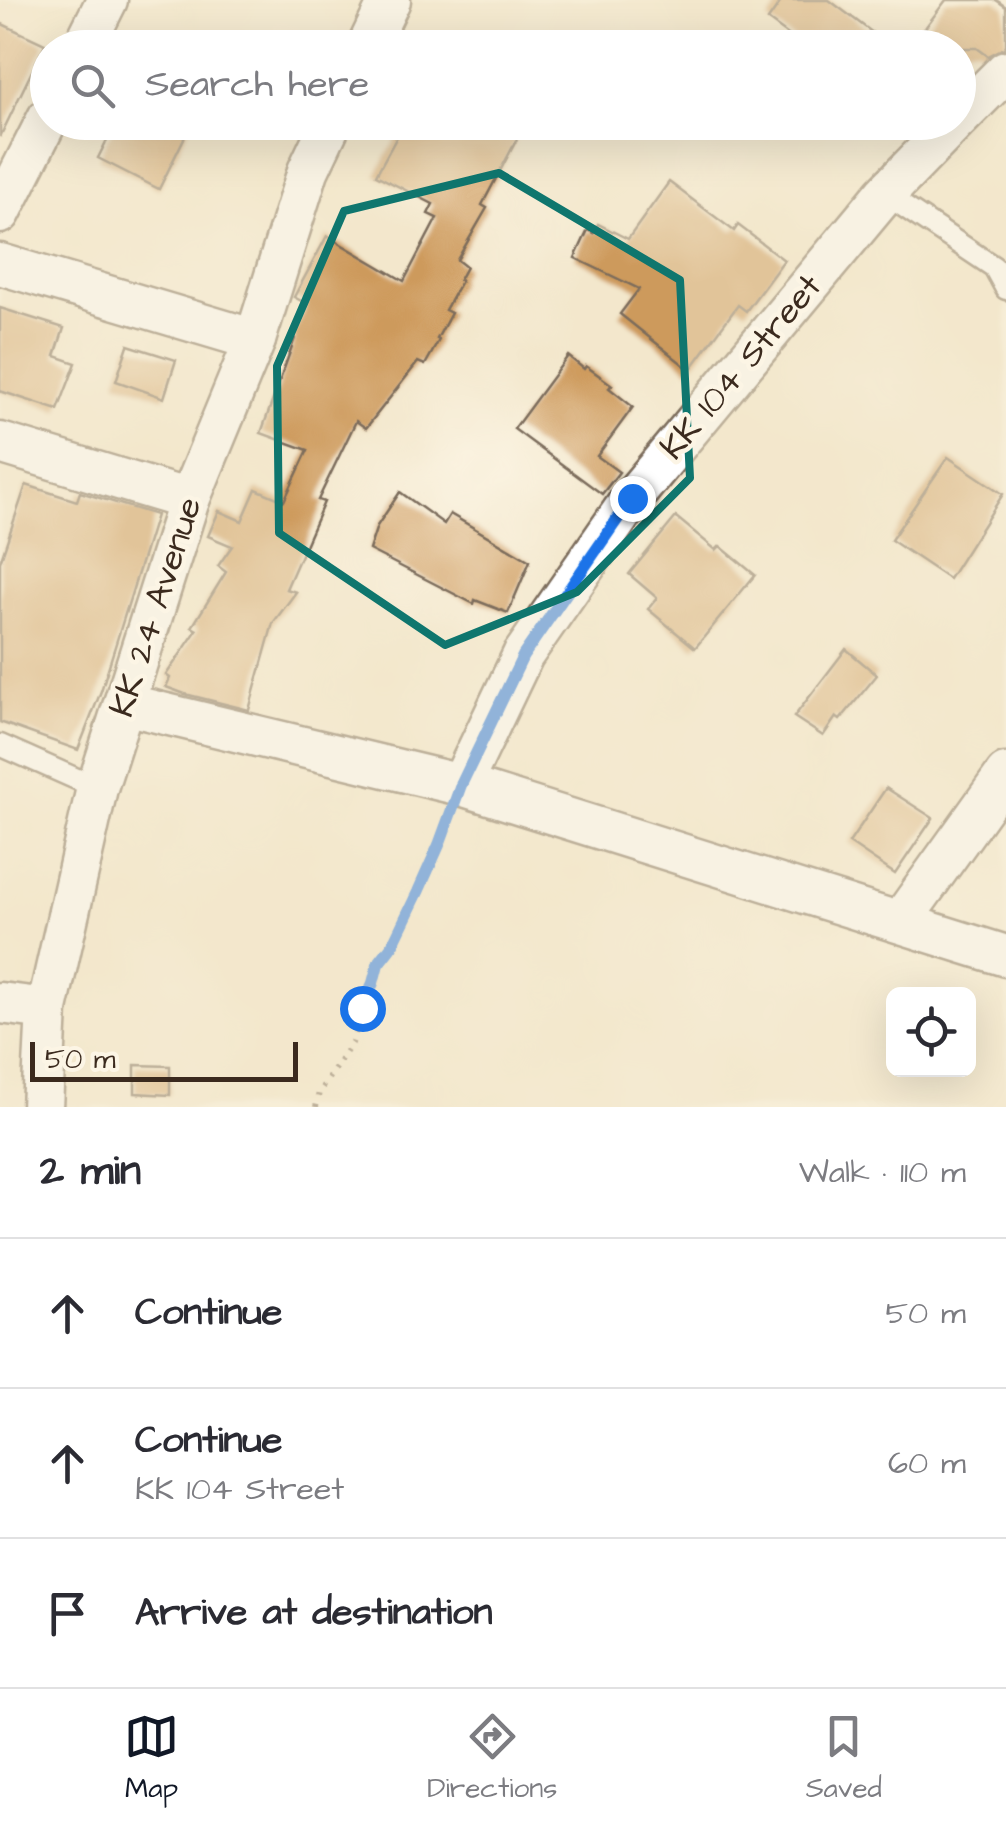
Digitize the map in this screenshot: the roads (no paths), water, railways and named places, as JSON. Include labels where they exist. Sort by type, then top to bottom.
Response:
[{"type":"street","points":[[92,30],[108,0]]},
{"type":"street","points":[[376,30],[390,0]]},
{"type":"street","name":"KK 104 Street","points":[[976,102],[1006,71]]},
{"type":"street","points":[[0,213],[37,140]]},
{"type":"street","name":"KK 24 Avenue","points":[[42,1107],[47,1008],[97,788],[189,500],[255,340],[308,171],[323,140]]},
{"type":"street","name":"KK 104 Street","points":[[461,785],[523,656],[632,498],[884,194],[938,140]]},
{"type":"street","points":[[0,264],[255,340]]},
{"type":"street","points":[[0,443],[189,500]]},
{"type":"street","points":[[124,704],[461,785],[1006,956]]},
{"type":"street","points":[[900,922],[1006,774]]},
{"type":"street","points":[[0,1003],[47,1008]]},
{"type":"lane","points":[[884,194],[994,268],[1006,289]]},
{"type":"lane","points":[[0,745],[97,788]]}]
